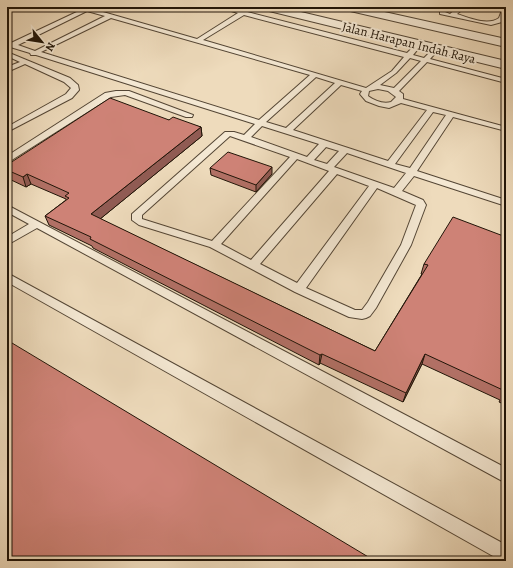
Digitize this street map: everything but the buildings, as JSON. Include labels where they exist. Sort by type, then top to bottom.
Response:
[{"type":"street","name":"Jalan Harapan Indah Raya","points":[[265,7],[505,65]]},
{"type":"street","name":"Jalan Harapan Indah Raya","points":[[346,7],[506,43]]},
{"type":"lane","points":[[78,7],[340,82],[369,89],[384,87],[395,91],[400,97],[400,100]]},
{"type":"lane","points":[[220,7],[506,81]]},
{"type":"lane","points":[[436,27],[444,14],[442,13],[443,7]]},
{"type":"lane","points":[[436,27],[462,7]]},
{"type":"lane","points":[[444,14],[493,24],[499,22],[504,16],[506,7]]},
{"type":"lane","points":[[9,45],[86,10]]},
{"type":"lane","points":[[196,41],[243,13]]},
{"type":"lane","points":[[33,54],[110,16]]},
{"type":"lane","points":[[420,44],[394,72],[369,89],[364,94],[365,97],[375,104],[390,105],[400,100],[506,129]]},
{"type":"lane","points":[[9,45],[33,54],[325,143],[506,204]]},
{"type":"lane","points":[[395,91],[427,60],[437,48]]},
{"type":"lane","points":[[7,54],[66,80],[76,87],[69,96],[7,130]]},
{"type":"lane","points":[[7,70],[25,62]]},
{"type":"lane","points":[[494,78],[505,65]]},
{"type":"lane","points":[[246,138],[260,123],[315,74]]},
{"type":"lane","points":[[287,131],[340,82]]},
{"type":"lane","points":[[7,160],[108,95],[126,93],[189,114]]},
{"type":"lane","points":[[390,165],[432,108]]},
{"type":"lane","points":[[396,192],[411,173],[451,114]]},
{"type":"lane","points":[[228,134],[234,134],[295,156],[375,184],[420,202],[421,205],[406,245],[372,305],[362,315],[353,314],[299,290],[214,245],[142,223],[137,220],[137,214],[228,134]]},
{"type":"lane","points":[[308,160],[325,143]]},
{"type":"lane","points":[[253,265],[332,169],[345,150]]},
{"type":"lane","points":[[214,245],[295,156]]},
{"type":"lane","points":[[299,290],[375,184]]},
{"type":"lane","points":[[7,208],[506,476]]},
{"type":"lane","points":[[7,242],[36,224]]},
{"type":"lane","points":[[7,277],[506,554],[504,561]]}]
